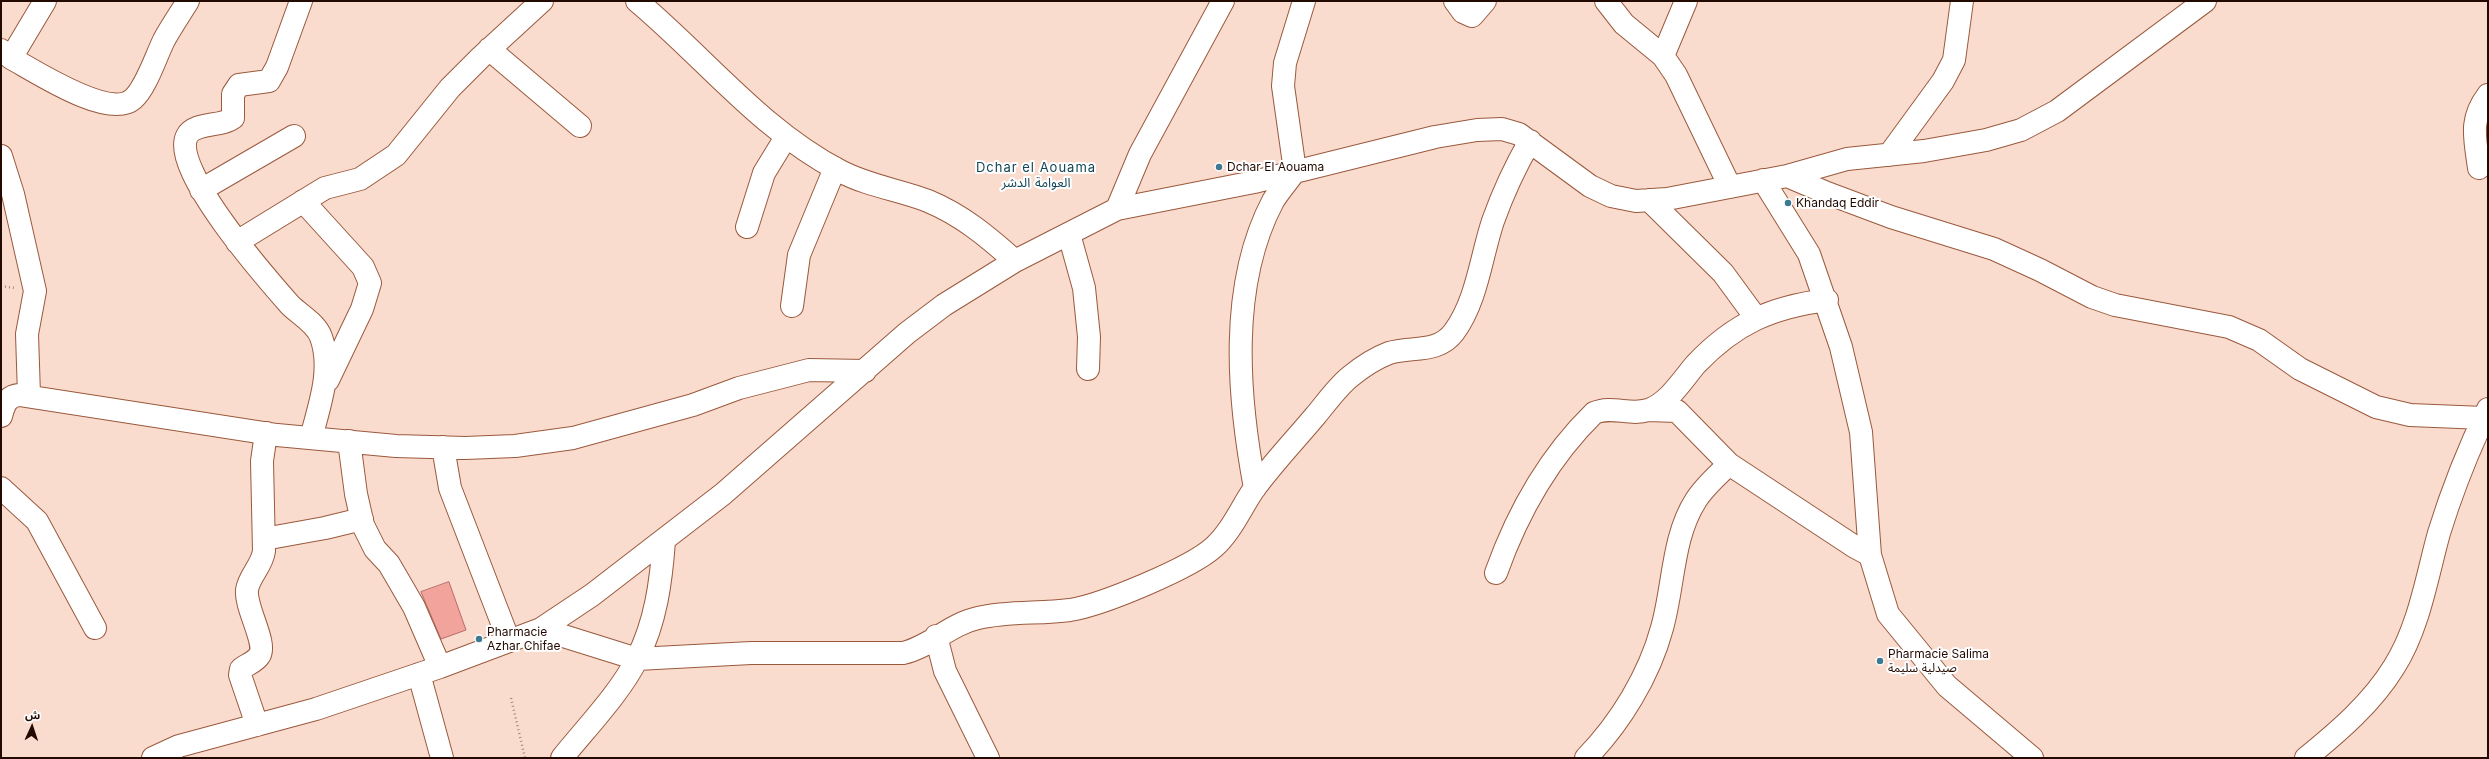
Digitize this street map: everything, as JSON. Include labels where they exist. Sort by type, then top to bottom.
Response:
[{"type":"street","points":[[45,1],[6,54],[87,98],[112,104],[125,104],[134,98],[165,38],[188,1]]},
{"type":"street","points":[[301,1],[277,67],[269,81],[239,85],[233,94],[233,118],[190,131],[186,138],[191,167],[201,190],[237,242],[291,306],[313,325],[321,336],[326,368],[323,390],[311,438]]},
{"type":"street","points":[[237,242],[325,188],[360,179],[396,155],[450,88],[489,49],[542,1]]},
{"type":"street","points":[[637,1],[672,30],[722,81],[786,136],[835,168],[871,184],[929,202],[955,214],[980,229],[1015,261]]},
{"type":"street","points":[[1116,209],[1140,154],[1223,1]]},
{"type":"street","points":[[1255,488],[1248,448],[1240,367],[1242,312],[1248,274],[1261,228],[1273,200],[1295,171],[1283,86],[1285,63],[1304,1]]},
{"type":"street","points":[[1454,1],[1463,12],[1472,16],[1477,13],[1485,1]]},
{"type":"street","points":[[1606,1],[1624,24],[1663,56],[1676,75],[1730,187]]},
{"type":"street","points":[[1663,56],[1686,1]]},
{"type":"street","points":[[1889,155],[1943,81],[1954,60],[1962,1]]},
{"type":"street","points":[[152,758],[179,746],[316,709],[440,667],[541,629],[592,595],[723,494],[782,440],[865,371],[907,333],[944,305],[1015,261],[1116,209],[1254,182],[1435,138],[1477,130],[1502,129],[1519,134],[1590,186],[1611,196],[1636,202],[1787,176],[1847,159],[1889,155],[1986,140],[2021,130],[2057,111],[2205,1]]},
{"type":"street","points":[[489,49],[580,126]]},
{"type":"street","points":[[2479,168],[2474,125],[2477,109],[2488,95]]},
{"type":"street","points":[[201,190],[294,136]]},
{"type":"street","points":[[747,227],[764,173],[786,136]]},
{"type":"street","points":[[541,629],[637,659],[751,653],[889,654],[914,650],[936,636],[976,618],[1006,613],[1070,610],[1086,606],[1159,578],[1199,559],[1216,546],[1255,488],[1350,377],[1390,353],[1432,348],[1447,340],[1453,333],[1464,313],[1478,277],[1494,220],[1511,175],[1530,141]]},
{"type":"street","points":[[1,156],[13,194],[35,291],[27,334],[29,395]]},
{"type":"street","points":[[792,306],[799,255],[835,168]]},
{"type":"street","points":[[1787,176],[1826,193],[1892,217],[1994,249],[2040,270],[2092,297],[2115,305],[2230,327],[2259,340],[2300,369],[2376,408],[2410,415],[2486,413],[2440,530],[2412,629],[2395,667],[2367,702],[2338,732],[2306,758]]},
{"type":"street","points":[[1763,180],[1809,254],[1826,300],[1862,432],[1870,555],[1888,614],[1911,644],[1947,686],[2032,758]]},
{"type":"street","points":[[1649,200],[1723,273],[1756,318]]},
{"type":"street","points":[[303,201],[363,267],[370,283],[362,309],[348,335],[323,390]]},
{"type":"street","points":[[1069,234],[1084,288],[1089,337],[1088,369]]},
{"type":"street","points":[[1648,410],[1663,401],[1712,348],[1744,324],[1756,318],[1798,303],[1826,300]]},
{"type":"street","points":[[1,416],[6,401],[13,395],[29,395],[266,433],[311,438],[443,447],[515,446],[573,438],[693,405],[739,388],[809,370],[865,371]]},
{"type":"street","points":[[1496,574],[1505,547],[1520,516],[1552,459],[1594,412],[1602,409],[1677,411],[1729,464],[1855,548],[1870,555]]},
{"type":"street","points":[[257,724],[240,675],[241,669],[258,656],[260,652],[259,638],[247,595],[250,580],[263,560],[264,539],[262,461],[266,433]]},
{"type":"street","points":[[349,441],[356,494],[362,519],[375,549],[389,564],[414,607],[440,667]]},
{"type":"street","points":[[443,447],[450,488],[510,641]]},
{"type":"street","points":[[1586,758],[1604,748],[1627,705],[1662,630],[1680,536],[1696,499],[1729,464]]},
{"type":"street","points":[[1,488],[37,521],[96,628]]},
{"type":"street","points":[[264,539],[325,528],[362,519]]},
{"type":"street","points":[[562,758],[620,685],[637,659],[654,617],[660,589],[664,541]]},
{"type":"street","points":[[936,636],[945,671],[988,758]]},
{"type":"street","points":[[419,674],[442,758]]},
{"type":"path","points":[[511,698],[525,758]]},
{"type":"building","points":[[449,582],[466,630],[441,639],[421,592]]},
{"type":"place","name":"Dchar El Aouama","points":[[1219,167]]},
{"type":"place","name":"Khandaq Eddir","points":[[1788,203]]},
{"type":"place","name":"Pharmacie Azhar Chifae","points":[[479,639]]},
{"type":"place","name":"Pharmacie Salima صيدلية سليمة","points":[[1880,661]]},
{"type":"district","name":"Dchar el Aouama العوامة الدشر","points":[[1036,176]]}]
